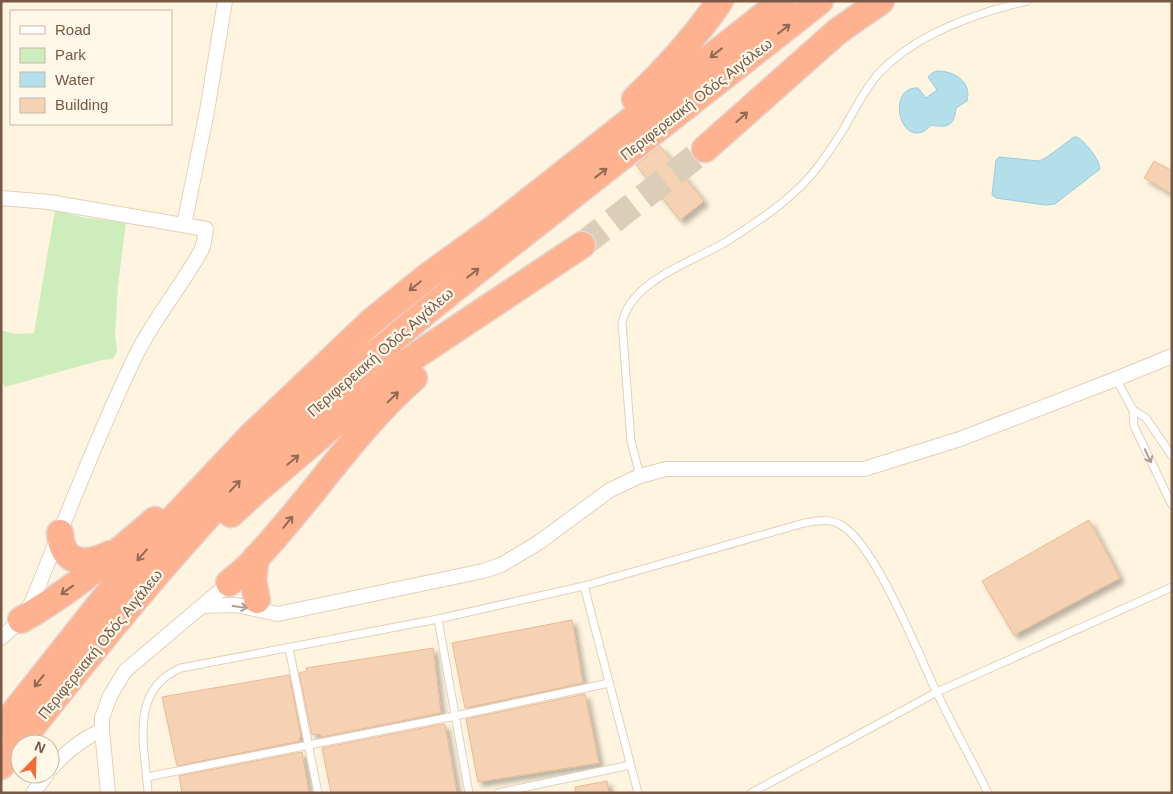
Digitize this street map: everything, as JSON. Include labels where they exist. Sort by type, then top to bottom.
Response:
[{"type":"highway","points":[[496,226],[549,172],[609,123],[638,96],[692,37],[720,1]]},
{"type":"highway","name":"Περιφερειακή Οδός Αιγάλεω","points":[[1,729],[111,590],[171,521],[251,436],[372,321],[782,1]]},
{"type":"highway","name":"Περιφερειακή Οδός Αιγάλεω","points":[[1,766],[100,642],[188,537],[238,484],[330,394],[442,298],[820,1]]},
{"type":"highway","points":[[705,148],[838,31],[881,1]]},
{"type":"highway","points":[[100,642],[146,604],[204,541],[256,491],[408,361],[582,245]]},
{"type":"highway","points":[[229,584],[286,525],[387,403],[417,375],[548,269]]},
{"type":"highway","points":[[21,620],[40,610],[154,521],[269,406],[285,394],[309,382]]},
{"type":"highway","points":[[60,533],[60,544],[65,553],[73,559],[83,562],[93,561],[120,549]]},
{"type":"highway","points":[[256,558],[253,580],[267,607]]},
{"type":"street","points":[[184,225],[207,111],[224,1]]},
{"type":"street","points":[[1,198],[49,202],[206,229],[201,251],[156,319],[135,356],[32,602],[21,620],[1,638]]},
{"type":"street","points":[[202,606],[236,605],[267,607],[464,576],[502,565],[538,543],[610,490],[640,476],[666,469],[864,468],[960,439],[1172,356]]},
{"type":"street","points":[[108,793],[102,718],[110,696],[125,671],[229,584],[267,607]]},
{"type":"street","points":[[60,758],[77,743],[102,730]]},
{"type":"lane","points":[[640,476],[631,441],[622,323],[625,312],[632,300],[665,275],[724,243],[762,218],[807,180],[842,132],[866,90],[880,73],[900,55],[921,40],[970,19],[1027,1]]},
{"type":"lane","points":[[1116,379],[1133,410],[1134,426],[1172,505]]},
{"type":"lane","points":[[1133,410],[1146,418],[1172,456]]},
{"type":"lane","points":[[148,793],[143,724],[144,709],[150,694],[163,678],[181,668],[438,618],[584,586],[804,523],[824,520],[841,525],[855,536],[868,553],[891,594],[937,692],[988,793]]},
{"type":"lane","points":[[584,586],[638,793]]},
{"type":"lane","points":[[751,793],[937,692],[1172,587]]},
{"type":"lane","points":[[438,618],[469,793]]},
{"type":"lane","points":[[289,648],[318,793]]},
{"type":"lane","points":[[147,776],[309,746],[609,683]]},
{"type":"lane","points":[[498,793],[630,764]]},
{"type":"green space","points":[[55,210],[85,218],[126,222],[118,285],[115,335],[117,351],[113,359],[102,360],[5,387],[1,381],[1,330],[15,334],[34,333]]},
{"type":"water","points":[[937,71],[956,75],[961,79],[967,88],[967,101],[956,108],[954,119],[946,126],[932,125],[923,131],[914,133],[907,129],[902,122],[900,103],[903,95],[909,90],[918,88],[926,98],[937,90],[928,77]]},
{"type":"water","points":[[1074,137],[1080,139],[1088,147],[1098,161],[1100,169],[1055,204],[1045,205],[996,198],[992,195],[996,160],[999,157],[1039,161]]},
{"type":"building","points":[[660,146],[704,201],[680,220],[636,165]]},
{"type":"building","points":[[1154,161],[1172,171],[1172,194],[1144,178]]},
{"type":"building","points":[[1089,520],[1120,578],[1014,635],[982,581]]},
{"type":"building","points":[[572,620],[583,683],[465,708],[452,643]]},
{"type":"building","points":[[433,648],[441,713],[321,737],[320,734],[312,735],[299,673],[307,671],[306,668]]},
{"type":"building","points":[[289,675],[301,737],[299,738],[300,741],[177,766],[162,697]]},
{"type":"building","points":[[585,694],[599,763],[478,782],[466,719]]},
{"type":"building","points":[[445,725],[457,793],[331,793],[322,748]]},
{"type":"building","points":[[302,752],[309,793],[182,793],[179,776]]},
{"type":"building","points":[[607,781],[609,793],[575,793],[575,787]]},
{"type":"tunnel","points":[[582,245],[705,149]]}]
